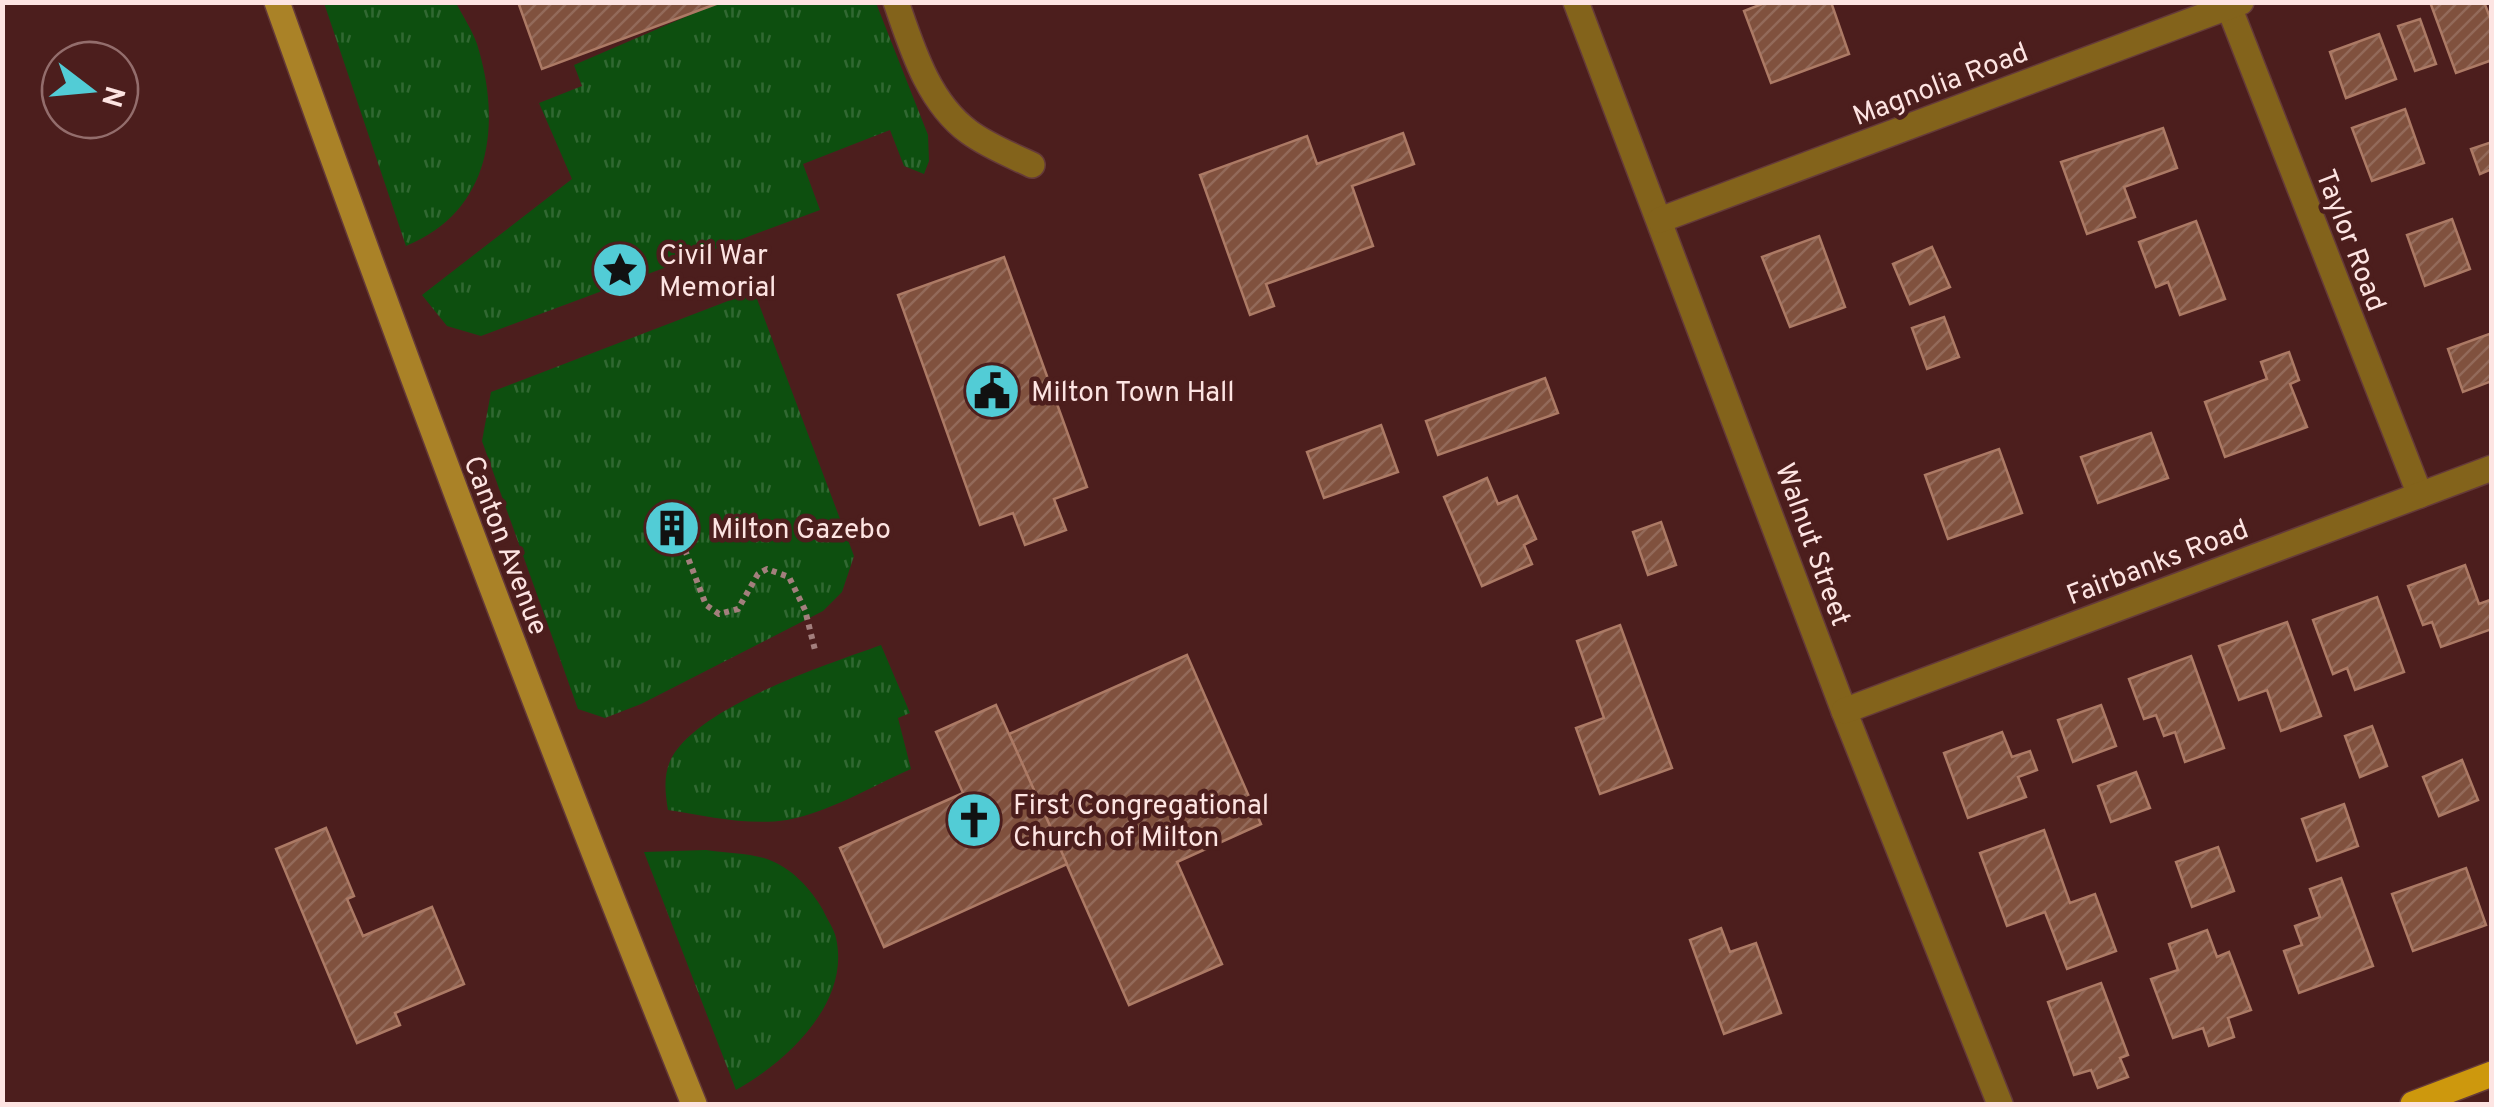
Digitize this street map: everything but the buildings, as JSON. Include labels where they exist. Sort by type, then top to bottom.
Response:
[{"type":"main road","name":"Canton Avenue","points":[[277,2],[441,456],[694,1104]]},
{"type":"main road","points":[[2413,1104],[2492,1074]]},
{"type":"street","points":[[896,2],[921,66],[952,118],[971,133],[1032,164]]},
{"type":"street","name":"Walnut Street","points":[[1576,2],[1844,711],[2000,1104]]},
{"type":"street","name":"Magnolia Road","points":[[1660,220],[2235,5]]},
{"type":"street","name":"Taylor Road","points":[[2235,5],[2420,494]]},
{"type":"street","name":"Fairbanks Road","points":[[1844,711],[2492,468]]},
{"type":"path","points":[[686,550],[706,605],[719,614],[738,609],[758,574],[767,569],[789,577],[806,610],[815,650]]},
{"type":"green space","points":[[720,2],[876,3],[928,135],[929,161],[924,174],[904,166],[890,130],[803,164],[820,210],[481,336],[447,326],[422,295],[572,179],[539,103],[582,86],[574,65]]},
{"type":"green space","points":[[324,3],[456,3],[477,44],[489,104],[483,162],[473,188],[457,211],[435,231],[406,246]]},
{"type":"green space","points":[[754,291],[854,556],[842,592],[823,611],[641,704],[605,718],[578,709],[482,441],[491,392]]},
{"type":"green space","points":[[881,645],[910,713],[898,718],[911,769],[835,805],[787,820],[742,821],[668,810],[669,763],[687,738],[710,720],[767,689]]},
{"type":"green space","points":[[706,850],[760,857],[784,867],[813,894],[836,938],[838,962],[834,985],[824,1007],[794,1047],[736,1090],[644,852]]},
{"type":"place","name":"Civil War Memorial","points":[[620,270]]},
{"type":"place","name":"Milton Town Hall","points":[[992,391]]},
{"type":"place","name":"Milton Gazebo","points":[[672,528]]},
{"type":"place","name":"First Congregational Church of Milton","points":[[974,820]]}]
